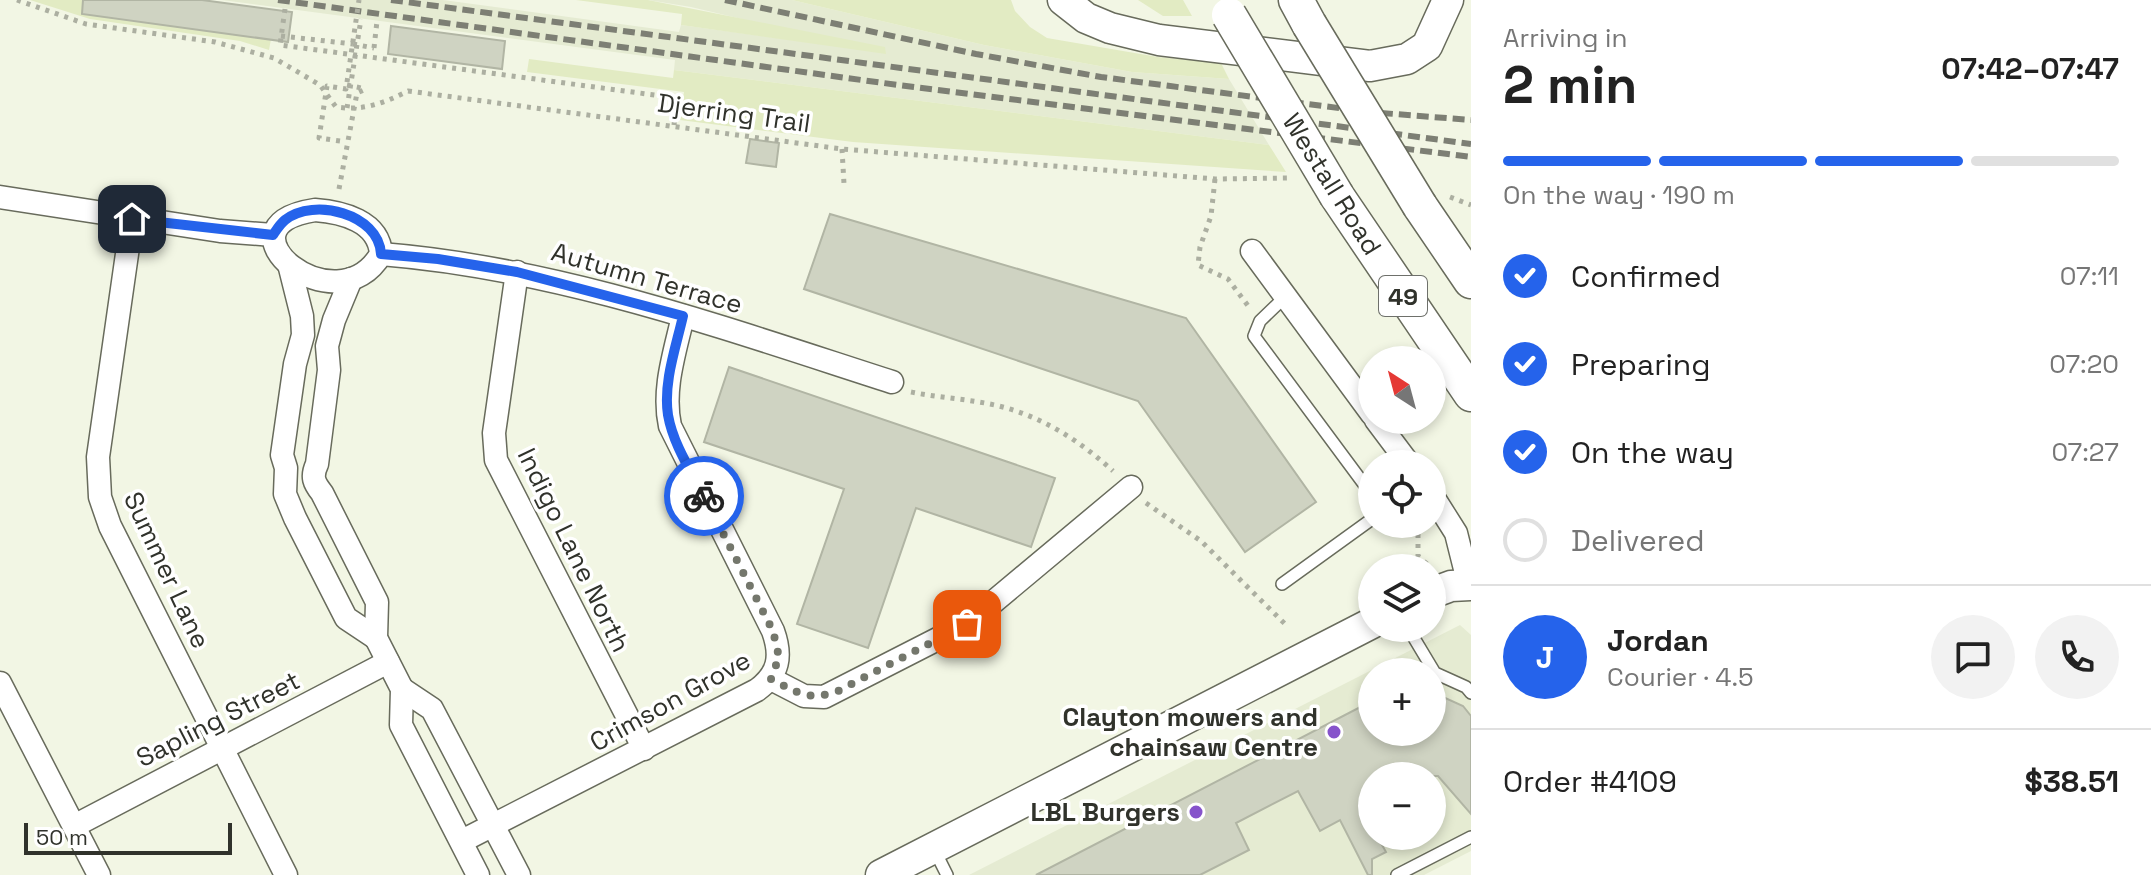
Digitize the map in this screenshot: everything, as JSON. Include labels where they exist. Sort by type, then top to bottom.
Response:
[{"type":"main road","name":"Westall Road","points":[[1225,7],[1337,196],[1471,394]]},
{"type":"main road","name":"49","points":[[1302,12],[1430,200],[1471,281]]},
{"type":"street","points":[[1063,0],[1086,18],[1110,28],[1159,40],[1370,66],[1407,59],[1427,46],[1448,0]]},
{"type":"street","points":[[2,200],[273,235]]},
{"type":"street","points":[[290,268],[324,280],[351,279],[366,273],[381,254],[380,246],[373,232],[364,224],[334,211],[301,212],[287,218],[273,235],[275,248],[290,268],[302,316],[303,335],[295,364],[282,455],[286,468],[285,494],[346,618],[376,638]]},
{"type":"street","name":"Summer Lane","points":[[132,219],[98,457],[100,497],[110,526],[286,875]]},
{"type":"street","points":[[1252,251],[1358,395]]},
{"type":"street","name":"Autumn Terrace","points":[[381,254],[438,259],[517,272],[683,316],[892,382]]},
{"type":"street","name":"Indigo Lane North","points":[[517,272],[494,433],[496,460],[644,749]]},
{"type":"street","points":[[351,279],[327,346],[329,370],[313,477],[377,602],[376,638],[388,662],[402,689],[432,709],[519,875]]},
{"type":"street","name":"Crimson Grove","points":[[462,841],[757,690],[771,679],[779,657],[773,631],[670,426],[667,398],[683,316]]},
{"type":"street","points":[[771,679],[804,696],[824,697],[953,633],[983,612],[1131,487]]},
{"type":"street","points":[[1446,517],[1456,533],[1470,585],[1446,588]]},
{"type":"street","points":[[881,875],[1358,630]]},
{"type":"street","name":"Sapling Street","points":[[74,826],[388,662]]},
{"type":"street","points":[[0,683],[99,875]]},
{"type":"street","points":[[402,689],[401,725],[478,875]]},
{"type":"lane","points":[[1285,297],[1260,321],[1254,336],[1358,476]]},
{"type":"lane","points":[[1282,584],[1358,529]]},
{"type":"lane","points":[[1416,642],[1435,673],[1466,687],[1471,693]]},
{"type":"lane","points":[[1397,875],[1471,837]]},
{"type":"lane","points":[[934,848],[947,875]]},
{"type":"path","points":[[17,0],[86,24],[215,42],[274,58],[320,85],[336,107],[347,108],[361,19]]},
{"type":"path","points":[[349,142],[319,138],[327,86],[346,89],[359,0]]},
{"type":"path","points":[[285,9],[280,45],[677,98],[674,125]]},
{"type":"path","points":[[281,36],[374,48],[377,21]]},
{"type":"path","points":[[334,211],[357,93],[366,89],[347,85]]},
{"type":"path","name":"Djerring Trail","points":[[347,108],[387,101],[408,91],[842,149],[1215,179],[1275,176],[1305,179]]},
{"type":"path","points":[[842,149],[844,184]]},
{"type":"path","points":[[1430,200],[1471,205]]},
{"type":"shaded area","points":[[30,0],[99,0],[271,39],[269,50],[240,41],[90,19]]},
{"type":"shaded area","points":[[222,0],[443,0],[679,32],[681,25],[886,53],[691,7],[648,0],[792,0],[984,45],[1132,72],[1229,79],[1269,145],[674,70],[675,60]]},
{"type":"shaded area","points":[[576,0],[648,0],[885,47],[886,54],[681,25],[682,14]]},
{"type":"shaded area","points":[[792,0],[1011,0],[1015,11],[1030,27],[1047,38],[1158,57],[1221,63],[1229,79],[1132,72],[984,45]]},
{"type":"shaded area","points":[[1138,0],[1183,0],[1192,16],[1163,16]]},
{"type":"shaded area","points":[[529,59],[673,78],[674,70],[1269,145],[1286,172],[853,142],[680,120],[684,92],[527,72]]},
{"type":"shaded area","points":[[1460,625],[1471,635],[1471,851],[1424,875],[969,875],[1358,677],[1358,746],[1446,746],[1446,658],[1395,658],[1427,642],[1446,642],[1446,632]]},
{"type":"building","points":[[83,0],[202,0],[292,12],[288,42],[82,14]]},
{"type":"building","points":[[391,26],[505,41],[502,69],[388,54]]},
{"type":"building","points":[[750,139],[779,143],[776,167],[746,163]]},
{"type":"building","points":[[830,214],[1186,318],[1316,502],[1245,552],[1138,401],[804,289]]},
{"type":"building","points":[[729,367],[1055,478],[1031,547],[916,508],[868,648],[797,624],[844,489],[704,442]]},
{"type":"building","points":[[1446,698],[1463,706],[1471,716],[1471,814],[1446,785],[1446,762],[1358,762],[1358,850],[1386,852],[1372,859],[1372,875],[1368,875],[1340,820],[1320,831],[1298,791],[1236,823],[1249,850],[1200,875],[1036,875],[1358,708],[1358,746],[1446,746]]},
{"type":"railway","points":[[278,0],[898,85],[1471,157]]},
{"type":"railway","points":[[391,0],[1471,144]]},
{"type":"railway","points":[[725,0],[976,54],[1101,77],[1369,112],[1471,120]]},
{"type":"way so far","points":[[704,496],[773,631],[779,657],[771,679],[804,696],[824,697],[838,691],[967,624]]},
{"type":"place","name":"Clayton mowers and chainsaw Centre","points":[[1334,732]]},
{"type":"place","name":"LBL Burgers","points":[[1196,812]]},
{"type":"route","points":[[132,219],[273,235],[287,218],[301,212],[334,211],[364,224],[373,232],[381,254],[438,259],[517,272],[683,316],[670,373],[667,412],[676,440],[704,496]]}]
